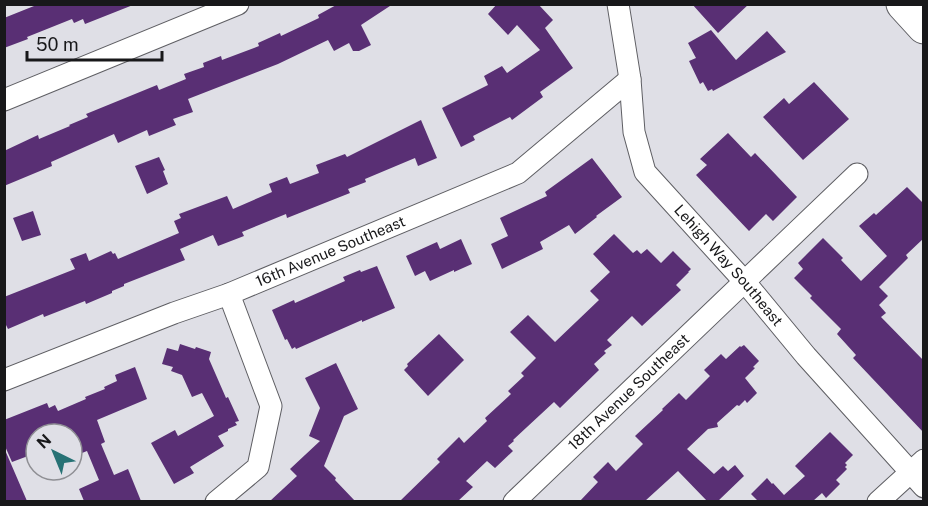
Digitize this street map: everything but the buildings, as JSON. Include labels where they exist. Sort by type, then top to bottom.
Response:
[{"type":"highway","points":[[903,4],[924,27]]},
{"type":"street","name":"Lehigh Way Southeast","points":[[618,4],[630,79],[634,132],[645,172],[744,281],[806,356],[919,474]]},
{"type":"street","points":[[4,100],[225,7]]},
{"type":"street","name":"16th Avenue Southeast","points":[[4,380],[228,294],[518,173],[630,79]]},
{"type":"street","name":"18th Avenue Southeast","points":[[514,501],[857,174]]},
{"type":"street","points":[[216,501],[258,467],[271,406],[228,294]]},
{"type":"street","points":[[878,501],[919,474]]}]
